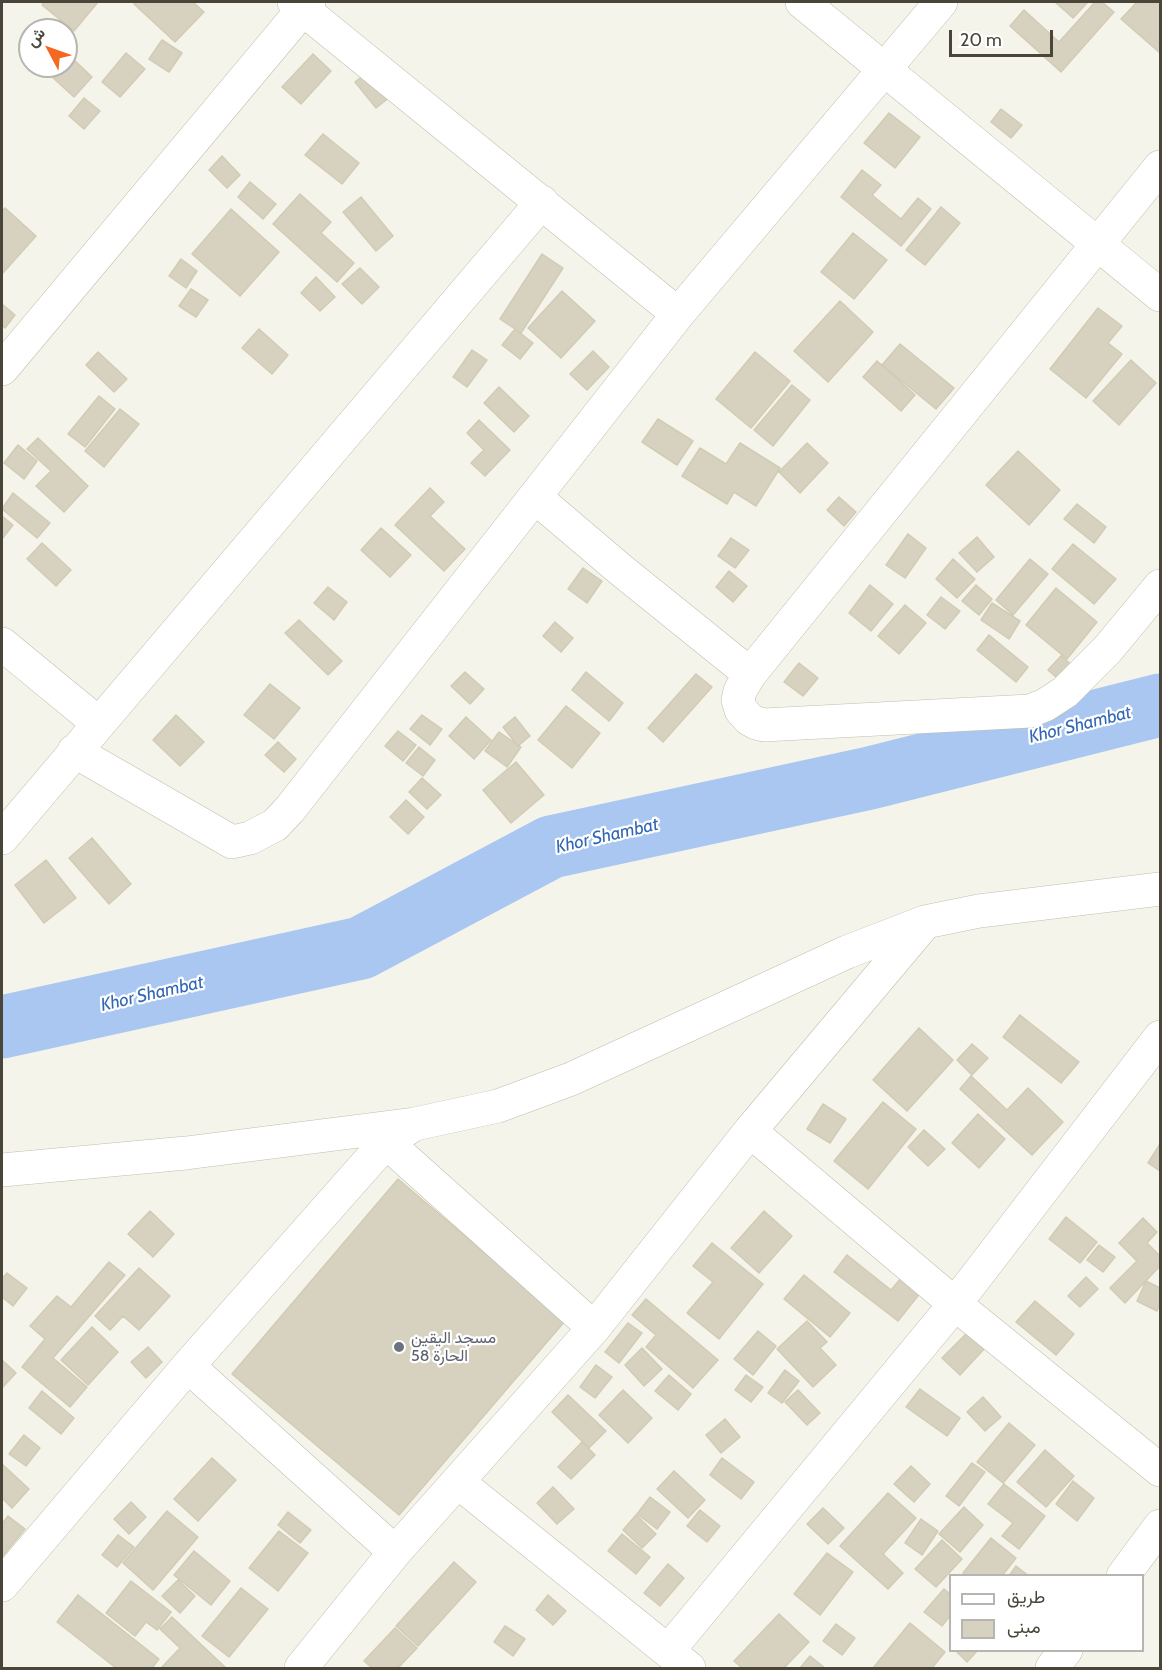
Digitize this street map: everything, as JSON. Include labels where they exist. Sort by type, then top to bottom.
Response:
[{"type":"street","points":[[802,2],[1161,295]]},
{"type":"street","points":[[74,751],[232,842],[250,838],[274,825],[290,809],[678,314],[941,2]]},
{"type":"street","points":[[2,369],[302,4],[678,314]]},
{"type":"street","points":[[1161,167],[750,674],[740,691],[738,700],[741,710],[749,719],[765,725],[1030,711],[1045,705],[1065,692],[1107,650],[1161,586]]},
{"type":"street","points":[[2,838],[542,202]]},
{"type":"street","points":[[535,497],[750,674]]},
{"type":"street","points":[[2,644],[98,723]]},
{"type":"street","points":[[5,1174],[415,1124],[498,1106],[571,1079],[847,952],[925,922],[979,911],[1161,889]]},
{"type":"street","points":[[301,1668],[395,1552],[594,1328],[750,1131],[925,922]]},
{"type":"street","points":[[458,1482],[679,1660],[1161,1037]]},
{"type":"street","points":[[2,1583],[188,1366],[386,1142],[415,1124]]},
{"type":"street","points":[[750,1131],[955,1304],[1161,1470]]},
{"type":"street","points":[[386,1142],[594,1328]]},
{"type":"street","points":[[188,1366],[395,1552]]},
{"type":"street","points":[[1124,1574],[1161,1526]]},
{"type":"street","points":[[1052,1668],[1064,1652]]},
{"type":"building","points":[[44,2],[98,2],[78,26],[78,18],[58,18],[42,5]]},
{"type":"building","points":[[136,2],[193,2],[204,12],[175,42],[134,4]]},
{"type":"building","points":[[1055,2],[1088,2],[1073,18]]},
{"type":"building","points":[[1095,2],[1102,2],[1114,12],[1061,72],[1010,26],[1024,10],[1059,42]]},
{"type":"building","points":[[1137,2],[1160,2],[1160,53],[1121,19]]},
{"type":"building","points":[[162,40],[182,53],[169,72],[149,59]]},
{"type":"building","points":[[126,53],[145,69],[120,97],[102,82]]},
{"type":"building","points":[[313,54],[331,71],[301,104],[282,87]]},
{"type":"building","points":[[78,64],[92,77],[74,97],[53,78],[78,78]]},
{"type":"building","points":[[369,71],[390,97],[376,108],[355,82]]},
{"type":"building","points":[[84,98],[100,111],[84,129],[69,116]]},
{"type":"building","points":[[1001,109],[1022,125],[1011,138],[991,122]]},
{"type":"building","points":[[889,113],[920,137],[895,168],[864,143]]},
{"type":"building","points":[[323,134],[359,163],[342,184],[305,155]]},
{"type":"building","points":[[222,156],[240,175],[227,188],[209,170]]},
{"type":"building","points":[[862,170],[881,185],[872,195],[901,219],[918,198],[931,209],[901,246],[841,197]]},
{"type":"building","points":[[250,182],[276,204],[263,219],[238,197]]},
{"type":"building","points":[[300,194],[331,222],[321,233],[354,263],[337,282],[273,224]]},
{"type":"building","points":[[361,197],[393,236],[376,251],[343,212]]},
{"type":"building","points":[[941,207],[960,223],[925,265],[906,250]]},
{"type":"building","points":[[5,208],[36,236],[2,274],[2,211]]},
{"type":"building","points":[[231,209],[279,252],[240,296],[192,254]]},
{"type":"building","points":[[853,233],[887,260],[854,299],[821,272]]},
{"type":"building","points":[[542,254],[563,268],[521,333],[500,319]]},
{"type":"building","points":[[181,259],[197,271],[186,288],[169,276]]},
{"type":"building","points":[[360,268],[379,287],[362,304],[342,284]]},
{"type":"building","points":[[316,277],[335,297],[320,311],[301,293]]},
{"type":"building","points":[[191,289],[208,300],[196,317],[179,306]]},
{"type":"building","points":[[562,291],[595,321],[561,358],[528,328]]},
{"type":"building","points":[[840,301],[873,332],[828,382],[794,351]]},
{"type":"building","points":[[2,304],[15,315],[5,328],[2,325]]},
{"type":"building","points":[[1098,308],[1122,326],[1108,343],[1122,354],[1086,398],[1050,369]]},
{"type":"building","points":[[259,329],[288,355],[272,374],[242,348]]},
{"type":"building","points":[[515,329],[533,343],[520,359],[502,345]]},
{"type":"building","points":[[900,344],[954,388],[936,409],[882,365]]},
{"type":"building","points":[[472,350],[487,360],[467,387],[453,377]]},
{"type":"building","points":[[593,351],[609,367],[587,390],[570,374]]},
{"type":"building","points":[[98,352],[127,379],[114,392],[86,365]]},
{"type":"building","points":[[755,352],[790,381],[751,428],[716,399]]},
{"type":"building","points":[[1131,360],[1156,383],[1119,425],[1093,401]]},
{"type":"building","points":[[877,361],[915,395],[901,411],[863,377]]},
{"type":"building","points":[[792,385],[810,400],[773,446],[754,430]]},
{"type":"building","points":[[499,387],[529,416],[514,432],[484,403]]},
{"type":"building","points":[[99,396],[115,409],[85,447],[68,434]]},
{"type":"building","points":[[120,409],[139,424],[104,467],[85,451]]},
{"type":"building","points":[[658,419],[693,441],[677,465],[642,442]]},
{"type":"building","points":[[479,420],[510,450],[485,476],[471,463],[484,450],[467,433]]},
{"type":"building","points":[[38,438],[88,486],[64,512],[36,486],[51,471],[27,449]]},
{"type":"building","points":[[740,443],[780,468],[756,506],[734,492],[727,504],[682,476],[700,448],[726,464]]},
{"type":"building","points":[[807,443],[828,463],[800,493],[779,472]]},
{"type":"building","points":[[18,445],[37,461],[24,479],[4,463]]},
{"type":"building","points":[[1018,451],[1060,490],[1029,525],[986,485]]},
{"type":"building","points":[[430,488],[444,502],[430,516],[465,549],[444,571],[395,525]]},
{"type":"building","points":[[13,493],[50,523],[37,538],[2,509]]},
{"type":"building","points":[[839,497],[856,512],[844,526],[827,510]]},
{"type":"building","points":[[1077,504],[1106,527],[1094,543],[1064,519]]},
{"type":"building","points":[[2,516],[13,525],[2,539]]},
{"type":"building","points":[[381,528],[411,555],[390,577],[361,550]]},
{"type":"building","points":[[908,534],[926,548],[905,578],[886,565]]},
{"type":"building","points":[[977,537],[994,557],[977,572],[959,553]]},
{"type":"building","points":[[731,538],[749,550],[735,568],[718,556]]},
{"type":"building","points":[[42,543],[71,570],[56,586],[27,559]]},
{"type":"building","points":[[1073,544],[1116,579],[1094,604],[1052,569]]},
{"type":"building","points":[[953,559],[975,579],[957,598],[936,579]]},
{"type":"building","points":[[1030,559],[1048,574],[1013,615],[996,600]]},
{"type":"building","points":[[583,568],[602,581],[587,603],[568,589]]},
{"type":"building","points":[[729,571],[747,586],[733,602],[716,587]]},
{"type":"building","points":[[870,585],[893,604],[871,631],[849,613]]},
{"type":"building","points":[[976,585],[992,599],[979,615],[962,601]]},
{"type":"building","points":[[328,587],[347,602],[334,620],[314,603]]},
{"type":"building","points":[[1056,588],[1097,622],[1067,659],[1026,625]]},
{"type":"building","points":[[941,597],[960,611],[945,629],[927,615]]},
{"type":"building","points":[[992,603],[1020,621],[1009,639],[981,620]]},
{"type":"building","points":[[905,605],[926,623],[899,654],[878,636]]},
{"type":"building","points":[[299,620],[342,661],[328,675],[285,633]]},
{"type":"building","points":[[555,622],[573,638],[561,652],[543,636]]},
{"type":"building","points":[[989,635],[1028,667],[1016,682],[977,650]]},
{"type":"building","points":[[1061,656],[1079,671],[1066,686],[1048,670]]},
{"type":"building","points":[[799,663],[818,678],[803,696],[784,682]]},
{"type":"building","points":[[465,672],[484,689],[470,704],[451,686]]},
{"type":"building","points":[[586,672],[623,703],[609,721],[572,690]]},
{"type":"building","points":[[696,674],[712,687],[663,742],[648,728]]},
{"type":"building","points":[[270,684],[300,708],[274,739],[244,715]]},
{"type":"building","points":[[566,706],[600,733],[572,768],[538,740]]},
{"type":"building","points":[[176,715],[204,742],[180,766],[153,740]]},
{"type":"building","points":[[422,715],[442,729],[430,745],[410,729]]},
{"type":"building","points":[[466,717],[491,740],[474,759],[449,736]]},
{"type":"building","points":[[515,717],[530,736],[518,746],[503,727]]},
{"type":"building","points":[[398,731],[416,745],[403,761],[385,746]]},
{"type":"building","points":[[499,732],[521,747],[507,767],[485,751]]},
{"type":"building","points":[[278,742],[296,759],[284,772],[265,755]]},
{"type":"building","points":[[419,747],[435,760],[423,776],[406,763]]},
{"type":"building","points":[[516,762],[544,795],[511,823],[483,790]]},
{"type":"building","points":[[422,778],[441,795],[427,809],[409,792]]},
{"type":"building","points":[[406,800],[424,817],[408,834],[390,817]]},
{"type":"building","points":[[92,838],[131,884],[109,904],[69,858]]},
{"type":"building","points":[[46,860],[76,898],[44,923],[15,885]]},
{"type":"building","points":[[1020,1015],[1079,1062],[1061,1083],[1003,1037]]},
{"type":"building","points":[[919,1028],[953,1060],[907,1111],[873,1080]]},
{"type":"building","points":[[972,1044],[988,1058],[972,1075],[957,1060]]},
{"type":"building","points":[[971,1076],[1007,1110],[1028,1088],[1063,1122],[1032,1155],[960,1089]]},
{"type":"building","points":[[883,1102],[916,1129],[868,1189],[834,1161]]},
{"type":"building","points":[[823,1104],[846,1119],[830,1143],[807,1129]]},
{"type":"building","points":[[978,1114],[1005,1139],[979,1168],[952,1143]]},
{"type":"building","points":[[924,1130],[945,1149],[928,1166],[908,1147]]},
{"type":"building","points":[[1160,1144],[1160,1171],[1148,1163]]},
{"type":"building","name":"مسجد اليقين الحارة 58","points":[[398,1179],[565,1321],[399,1515],[232,1374]]},
{"type":"building","points":[[150,1211],[174,1234],[153,1257],[128,1234]]},
{"type":"building","points":[[764,1211],[792,1236],[759,1273],[731,1248]]},
{"type":"building","points":[[1066,1217],[1097,1242],[1080,1263],[1049,1239]]},
{"type":"building","points":[[1143,1218],[1157,1232],[1147,1243],[1160,1256],[1160,1266],[1125,1303],[1110,1288],[1137,1261],[1119,1243]]},
{"type":"building","points":[[712,1243],[763,1284],[719,1339],[687,1313],[713,1282],[693,1266]]},
{"type":"building","points":[[1099,1245],[1115,1257],[1103,1272],[1087,1260]]},
{"type":"building","points":[[847,1255],[891,1290],[902,1277],[921,1292],[898,1321],[834,1272]]},
{"type":"building","points":[[109,1262],[125,1275],[53,1358],[87,1387],[70,1407],[22,1367],[45,1339],[30,1326],[57,1296],[71,1307]]},
{"type":"building","points":[[139,1268],[170,1296],[139,1330],[123,1316],[110,1330],[95,1316]]},
{"type":"building","points":[[7,1273],[27,1288],[13,1306],[2,1297],[2,1279]]},
{"type":"building","points":[[804,1275],[850,1313],[830,1337],[784,1299]]},
{"type":"building","points":[[1086,1277],[1098,1289],[1080,1307],[1068,1296]]},
{"type":"building","points":[[1146,1281],[1160,1288],[1160,1303],[1157,1311],[1137,1301]]},
{"type":"building","points":[[646,1299],[718,1360],[693,1388],[646,1347],[656,1335],[632,1315]]},
{"type":"building","points":[[1035,1301],[1074,1334],[1056,1355],[1016,1322]]},
{"type":"building","points":[[807,1321],[827,1342],[820,1348],[836,1365],[813,1387],[777,1349]]},
{"type":"building","points":[[628,1323],[642,1333],[619,1363],[605,1352]]},
{"type":"building","points":[[92,1327],[118,1352],[88,1385],[61,1360]]},
{"type":"building","points":[[758,1331],[776,1346],[753,1375],[734,1359]]},
{"type":"building","points":[[968,1332],[985,1348],[960,1375],[942,1358]]},
{"type":"building","points":[[148,1347],[162,1362],[146,1378],[131,1362]]},
{"type":"building","points":[[642,1348],[662,1369],[644,1386],[625,1365]]},
{"type":"building","points":[[2,1360],[16,1373],[2,1388]]},
{"type":"building","points":[[596,1365],[612,1377],[595,1398],[580,1387]]},
{"type":"building","points":[[785,1370],[799,1381],[782,1403],[768,1393]]},
{"type":"building","points":[[669,1375],[691,1394],[678,1410],[655,1391]]},
{"type":"building","points":[[746,1375],[763,1387],[751,1402],[735,1390]]},
{"type":"building","points":[[920,1389],[960,1418],[947,1436],[906,1407]]},
{"type":"building","points":[[623,1390],[652,1418],[628,1443],[599,1415]]},
{"type":"building","points":[[798,1390],[820,1413],[807,1425],[785,1402]]},
{"type":"building","points":[[42,1391],[74,1418],[61,1434],[29,1408]]},
{"type":"building","points":[[568,1395],[606,1431],[589,1448],[552,1412]]},
{"type":"building","points":[[983,1397],[1001,1417],[985,1431],[967,1412]]},
{"type":"building","points":[[725,1419],[740,1437],[721,1453],[706,1435]]},
{"type":"building","points":[[1009,1423],[1035,1445],[1003,1483],[977,1462]]},
{"type":"building","points":[[24,1435],[40,1448],[26,1466],[9,1454]]},
{"type":"building","points":[[582,1442],[595,1455],[571,1479],[558,1467]]},
{"type":"building","points":[[1045,1450],[1074,1476],[1046,1507],[1017,1482]]},
{"type":"building","points":[[212,1458],[236,1480],[198,1521],[174,1499]]},
{"type":"building","points":[[722,1458],[754,1482],[741,1499],[710,1475]]},
{"type":"building","points":[[972,1463],[985,1472],[959,1506],[946,1496]]},
{"type":"building","points":[[2,1464],[29,1489],[12,1508],[2,1498]]},
{"type":"building","points":[[911,1466],[930,1484],[914,1502],[894,1484]]},
{"type":"building","points":[[674,1471],[705,1500],[688,1518],[657,1489]]},
{"type":"building","points":[[1073,1481],[1094,1498],[1077,1521],[1056,1504]]},
{"type":"building","points":[[1004,1484],[1045,1516],[1019,1549],[1002,1536],[1013,1523],[988,1504]]},
{"type":"building","points":[[553,1487],[574,1509],[557,1524],[537,1503]]},
{"type":"building","points":[[888,1493],[916,1518],[883,1554],[903,1573],[888,1589],[840,1546]]},
{"type":"building","points":[[650,1497],[670,1512],[657,1529],[637,1514]]},
{"type":"building","points":[[131,1502],[146,1517],[129,1534],[114,1519]]},
{"type":"building","points":[[964,1507],[983,1525],[960,1552],[939,1534]]},
{"type":"building","points":[[823,1508],[844,1528],[828,1544],[807,1524]]},
{"type":"building","points":[[700,1510],[720,1526],[707,1542],[687,1526]]},
{"type":"building","points":[[167,1511],[198,1537],[153,1590],[123,1563]]},
{"type":"building","points":[[288,1512],[311,1530],[300,1543],[278,1525]]},
{"type":"building","points":[[636,1515],[656,1534],[642,1548],[623,1530]]},
{"type":"building","points":[[8,1516],[25,1529],[2,1557],[2,1524]]},
{"type":"building","points":[[921,1519],[938,1531],[922,1555],[905,1543]]},
{"type":"building","points":[[279,1531],[308,1553],[278,1591],[249,1568]]},
{"type":"building","points":[[622,1534],[650,1557],[636,1574],[608,1551]]},
{"type":"building","points":[[118,1535],[134,1547],[117,1567],[102,1555]]},
{"type":"building","points":[[991,1538],[1016,1558],[1004,1574],[963,1573]]},
{"type":"building","points":[[942,1540],[962,1559],[936,1587],[915,1569]]},
{"type":"building","points":[[194,1551],[230,1581],[211,1605],[174,1575]]},
{"type":"building","points":[[827,1553],[853,1572],[820,1615],[794,1594]]},
{"type":"building","points":[[454,1562],[476,1582],[418,1646],[396,1626]]},
{"type":"building","points":[[668,1564],[684,1578],[660,1606],[644,1593]]},
{"type":"building","points":[[1016,1566],[1026,1574],[1010,1574]]},
{"type":"building","points":[[178,1580],[195,1596],[180,1613],[162,1596]]},
{"type":"building","points":[[131,1581],[171,1612],[157,1630],[146,1622],[135,1636],[106,1613]]},
{"type":"building","points":[[241,1588],[268,1609],[229,1657],[202,1636]]},
{"type":"building","points":[[944,1589],[949,1593],[949,1617],[942,1626],[924,1612]]},
{"type":"building","points":[[78,1595],[159,1659],[152,1668],[116,1668],[57,1622]]},
{"type":"building","points":[[548,1595],[566,1611],[553,1625],[536,1610]]},
{"type":"building","points":[[779,1614],[809,1642],[784,1668],[742,1668],[734,1661]]},
{"type":"building","points":[[172,1617],[226,1668],[161,1668],[180,1648],[160,1629]]},
{"type":"building","points":[[910,1623],[945,1652],[932,1668],[873,1668]]},
{"type":"building","points":[[836,1624],[855,1638],[842,1655],[823,1641]]},
{"type":"building","points":[[505,1626],[525,1639],[513,1656],[494,1642]]},
{"type":"building","points":[[395,1628],[417,1648],[398,1668],[372,1668],[364,1661]]},
{"type":"building","points":[[957,1652],[976,1652],[967,1662]]},
{"type":"building","points":[[810,1656],[825,1668],[800,1668]]},
{"type":"waterway","name":"Khor Shambat","points":[[2,1027],[361,948],[551,847],[870,778],[1160,705]]},
{"type":"place","name":"مسجد اليقين الحارة 58","points":[[399,1347]]}]
